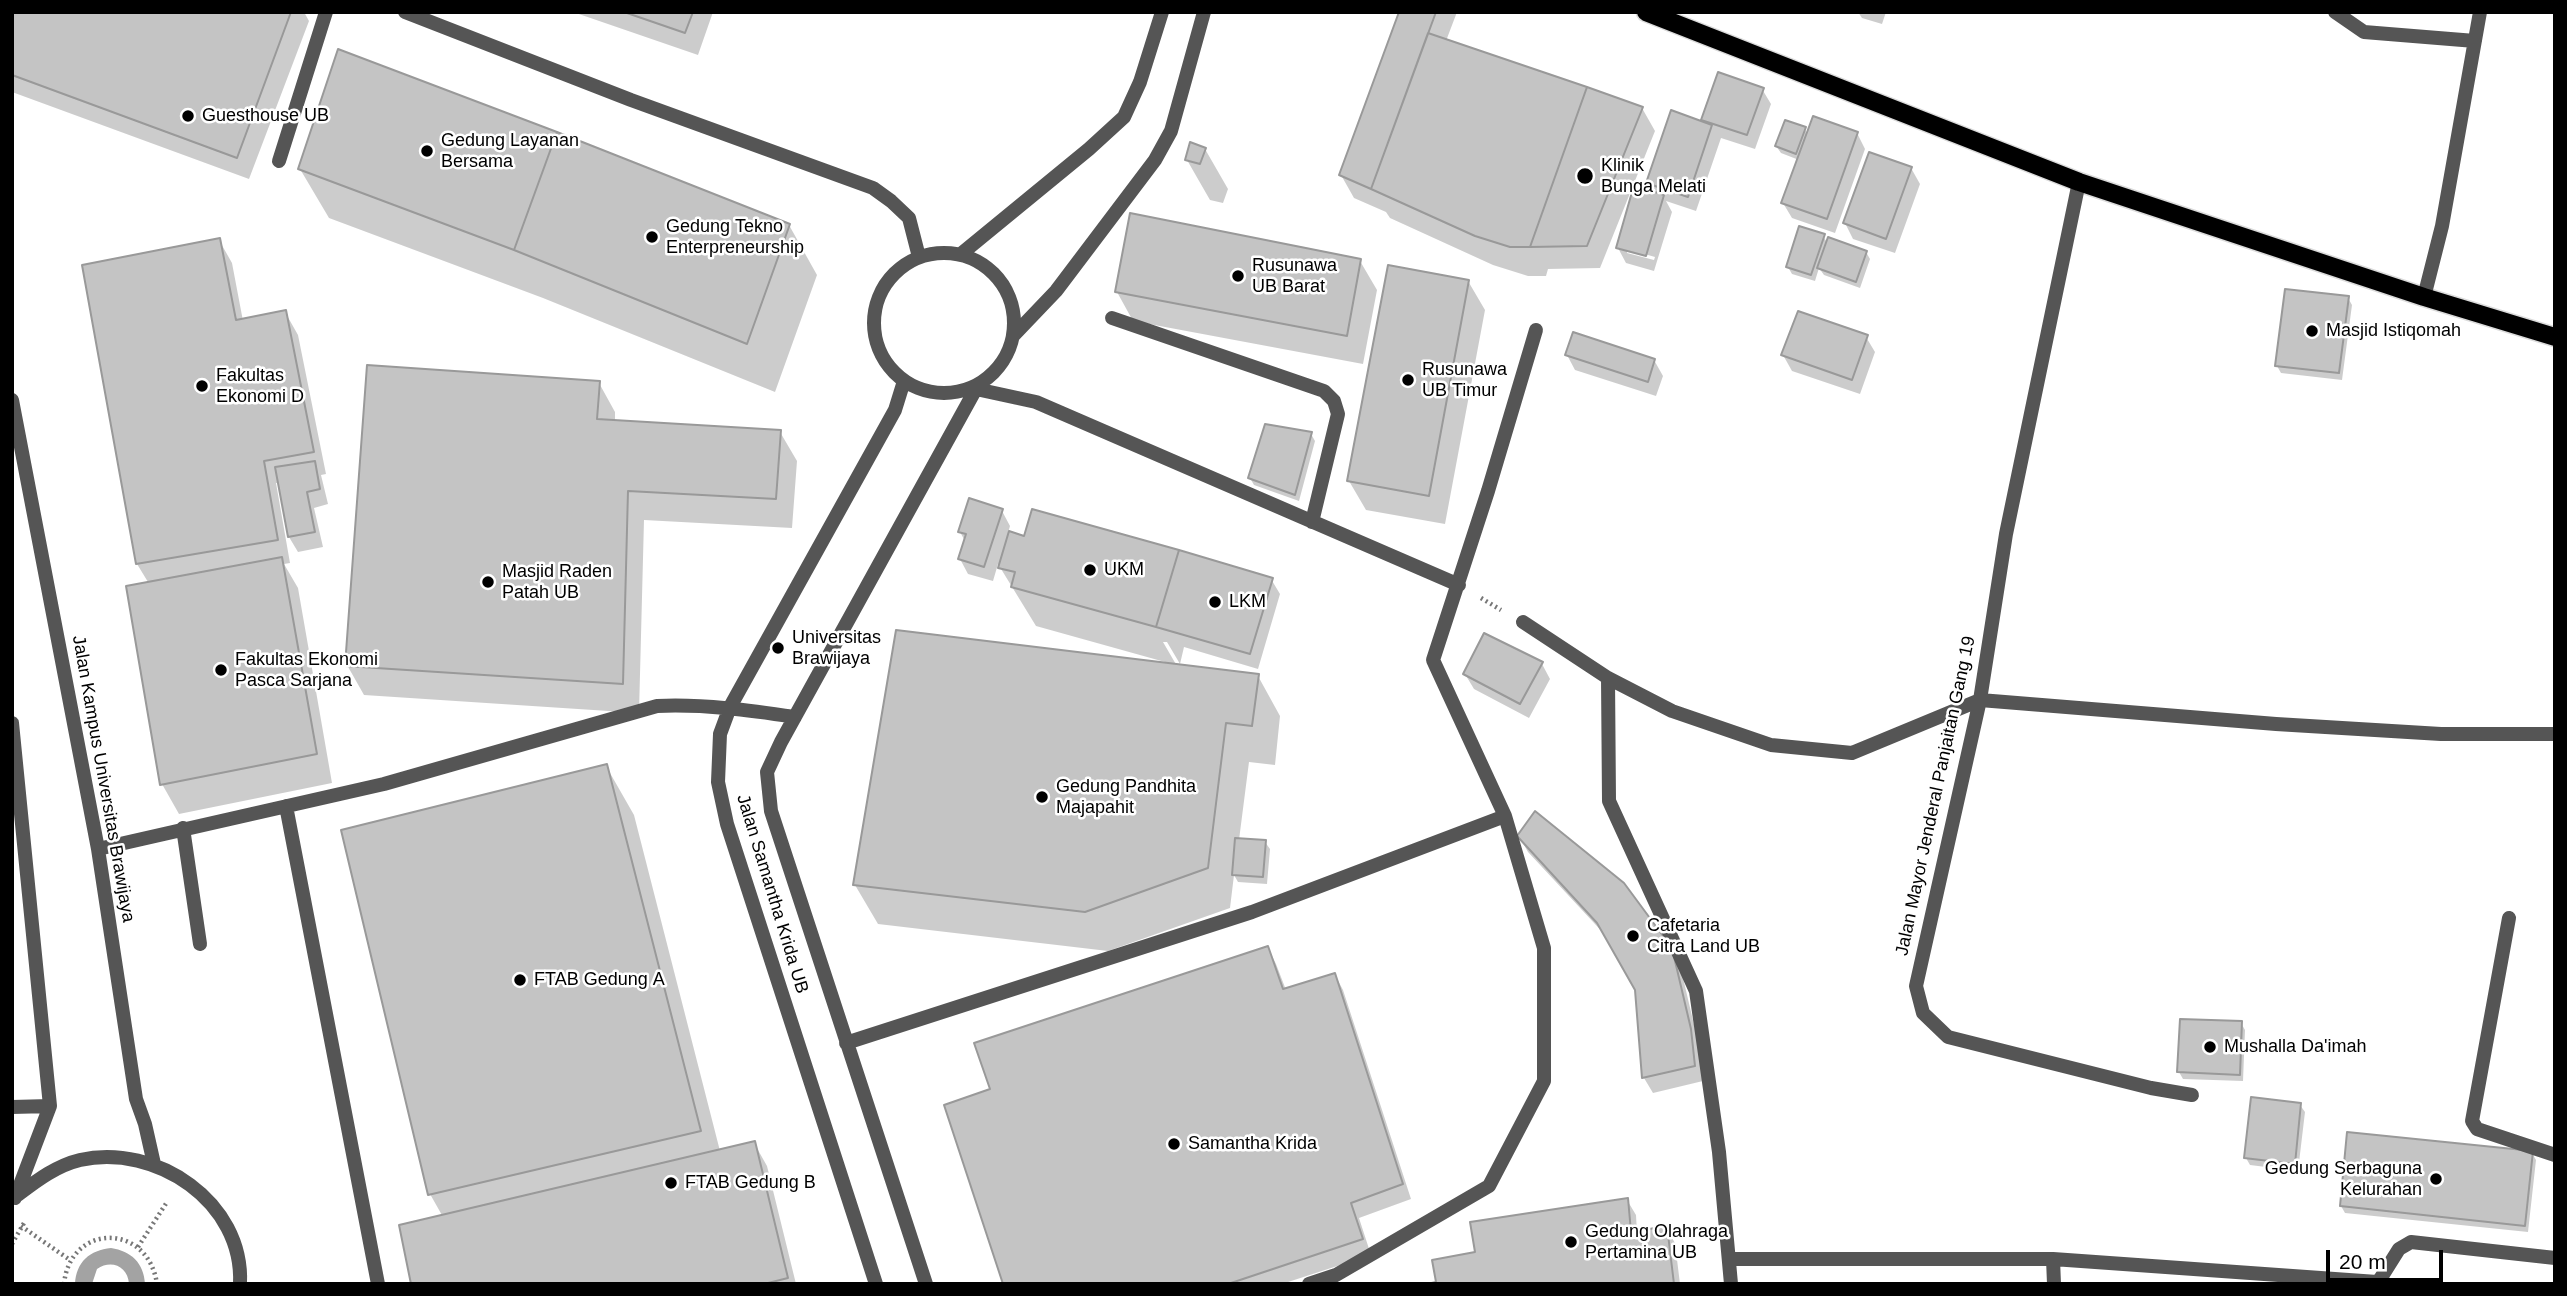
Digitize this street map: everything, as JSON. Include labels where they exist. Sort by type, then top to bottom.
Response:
[{"type":"main road","points":[[1646,12],[2079,182],[2555,338]]},
{"type":"street","points":[[279,161],[326,12]]},
{"type":"street","points":[[405,12],[631,100],[873,188],[909,218],[919,257]]},
{"type":"street","points":[[961,254],[1124,117],[1140,82],[1161,12]]},
{"type":"street","points":[[1014,335],[1056,291],[1155,160],[1171,131],[1204,12]]},
{"type":"street","points":[[2335,12],[2364,32],[2475,40]]},
{"type":"street","points":[[2424,297],[2442,226],[2480,12]]},
{"type":"street","name":"Jalan Mayor Jenderal Panjaitan Gang 19","points":[[2079,182],[2006,534],[1979,700],[1916,986],[1923,1013],[1948,1037],[2151,1088],[2192,1095]]},
{"type":"street","points":[[940,252],[961,254],[981,262],[997,276],[1009,293],[1015,314],[1014,335],[1007,355],[995,372],[977,387],[940,393],[922,389],[904,380],[888,366],[878,347],[874,326],[876,304],[886,284],[900,268],[919,257],[940,252]]},
{"type":"street","points":[[1112,318],[1324,391],[1334,401],[1338,414],[1312,522]]},
{"type":"street","points":[[1309,1284],[1336,1275],[1489,1186],[1544,1081],[1544,948],[1505,816],[1433,660],[1459,585],[1536,330]]},
{"type":"street","name":"Jalan Samantha Krida UB","points":[[876,1284],[727,824],[718,782],[720,734],[730,707],[895,410],[904,380]]},
{"type":"street","points":[[977,387],[1036,402],[1459,585]]},
{"type":"street","name":"Jalan Samantha Krida UB","points":[[926,1284],[771,811],[768,772],[795,717],[977,387]]},
{"type":"street","name":"Jalan Kampus Universitas Brawijaya","points":[[12,400],[99,849],[136,1099],[154,1164]]},
{"type":"street","points":[[1523,622],[1608,678],[1672,710],[1771,745],[1852,753],[1979,700],[2289,725],[2441,734],[2555,734]]},
{"type":"street","points":[[1608,678],[1609,801],[1696,991],[1719,1152],[1731,1284]]},
{"type":"street","points":[[99,849],[384,784],[657,706],[685,704],[730,707],[795,717]]},
{"type":"street","points":[[12,723],[50,1106],[13,1199]]},
{"type":"street","points":[[286,806],[378,1284]]},
{"type":"street","points":[[846,1043],[1252,912],[1505,816]]},
{"type":"street","points":[[183,828],[200,944]]},
{"type":"street","points":[[2509,918],[2472,1121],[2477,1129],[2555,1155]]},
{"type":"street","points":[[12,1107],[50,1106]]},
{"type":"street","points":[[13,1199],[44,1175],[80,1160],[117,1156],[154,1164],[188,1181],[214,1207],[232,1238],[241,1274],[240,1284]]},
{"type":"street","points":[[1730,1259],[2053,1259],[2377,1283],[2399,1249],[2411,1242],[2555,1258]]},
{"type":"street","points":[[2053,1259],[2054,1284]]},
{"type":"path","points":[[1459,585],[1523,622]]},
{"type":"path","points":[[138,1247],[169,1198],[177,1206]]},
{"type":"path","points":[[12,1244],[21,1226],[29,1218]]},
{"type":"path","points":[[21,1226],[70,1260]]},
{"type":"path","points":[[64,1284],[70,1260],[80,1248],[94,1240],[109,1238],[125,1240],[149,1257],[157,1284]]},
{"type":"shaded area","points":[[111,1248],[125,1252],[135,1259],[142,1270],[145,1284],[129,1284],[122,1269],[108,1265],[97,1269],[92,1284],[75,1284],[78,1269],[86,1258],[97,1251]]},
{"type":"building","name":"Guesthouse UB","points":[[12,12],[291,12],[237,158],[12,75]]},
{"type":"building","points":[[624,12],[693,12],[685,33]]},
{"type":"building","points":[[1399,12],[1436,12],[1371,189],[1339,175]]},
{"type":"building","points":[[1428,33],[1587,87],[1530,247],[1510,247],[1475,236],[1371,189]]},
{"type":"building","name":"Gedung Layanan Bersama","points":[[338,49],[557,132],[514,250],[298,169]]},
{"type":"building","points":[[1718,72],[1764,88],[1747,135],[1701,120]]},
{"type":"building","name":"Klinik Bunga Melati","points":[[1587,87],[1643,107],[1587,246],[1530,247]]},
{"type":"building","points":[[1671,110],[1712,125],[1688,197],[1646,183]]},
{"type":"building","points":[[1813,116],[1858,132],[1827,219],[1781,203]]},
{"type":"building","points":[[1785,120],[1806,127],[1796,154],[1775,146]]},
{"type":"building","name":"Gedung Tekno Enterpreneurship","points":[[557,132],[790,224],[747,344],[514,250]]},
{"type":"building","points":[[1190,142],[1206,148],[1200,164],[1185,160]]},
{"type":"building","points":[[1869,152],[1912,167],[1886,239],[1843,223]]},
{"type":"building","points":[[1634,185],[1664,195],[1646,256],[1616,248]]},
{"type":"building","name":"Rusunawa UB Barat","points":[[1130,213],[1361,259],[1347,336],[1115,292]]},
{"type":"building","points":[[1799,226],[1825,234],[1811,275],[1786,267]]},
{"type":"building","points":[[1828,237],[1867,251],[1856,282],[1817,268]]},
{"type":"building","name":"Fakultas Ekonomi D","points":[[220,238],[236,320],[286,310],[314,452],[264,461],[278,540],[136,564],[82,265]]},
{"type":"building","name":"Rusunawa UB Timur","points":[[1388,265],[1469,280],[1429,496],[1347,481]]},
{"type":"building","name":"Masjid Istiqomah","points":[[2285,289],[2349,296],[2339,373],[2275,366]]},
{"type":"building","points":[[1798,311],[1868,335],[1852,380],[1781,355]]},
{"type":"building","points":[[1573,332],[1655,359],[1648,382],[1565,355]]},
{"type":"building","name":"Masjid Raden Patah UB","points":[[367,365],[600,381],[597,419],[781,430],[776,499],[628,491],[623,684],[345,666]]},
{"type":"building","points":[[1265,424],[1312,432],[1295,495],[1248,478]]},
{"type":"building","points":[[315,461],[320,489],[307,492],[315,532],[288,537],[275,467]]},
{"type":"building","points":[[969,498],[1003,509],[984,567],[958,559],[966,534],[958,532]]},
{"type":"building","name":"UKM","points":[[1032,509],[1179,550],[1156,627],[1011,587],[1015,572],[998,568],[1009,531],[1024,536]]},
{"type":"building","name":"LKM","points":[[1179,550],[1273,578],[1250,654],[1156,627]]},
{"type":"building","name":"Fakultas Ekonomi Pasca Sarjana","points":[[282,557],[317,754],[160,785],[126,586]]},
{"type":"building","name":"Gedung Pandhita Majapahit","points":[[896,630],[1259,674],[1252,726],[1226,723],[1208,868],[1085,912],[853,885]]},
{"type":"building","points":[[1484,633],[1543,662],[1520,704],[1463,674]]},
{"type":"building","name":"FTAB Gedung A","points":[[607,764],[701,1131],[428,1195],[341,830]]},
{"type":"building","name":"Cafetaria Citra Land UB","points":[[1535,811],[1624,883],[1672,948],[1691,1029],[1695,1066],[1642,1078],[1635,990],[1597,923],[1517,836]]},
{"type":"building","points":[[1235,838],[1266,840],[1263,877],[1232,875]]},
{"type":"building","name":"Samantha Krida","points":[[1268,946],[1283,989],[1335,973],[1403,1184],[1351,1203],[1363,1239],[1228,1284],[1003,1284],[944,1105],[990,1089],[974,1043]]},
{"type":"building","name":"Mushalla Da'imah","points":[[2180,1019],[2242,1021],[2240,1075],[2177,1072]]},
{"type":"building","points":[[2251,1097],[2301,1103],[2295,1164],[2244,1158]]},
{"type":"building","name":"Gedung Serbaguna Kelurahan","points":[[2347,1132],[2533,1151],[2525,1226],[2340,1206]]},
{"type":"building","name":"FTAB Gedung B","points":[[755,1141],[788,1278],[764,1284],[411,1284],[399,1225]]},
{"type":"building","name":"Gedung Olahraga Pertamina UB","points":[[1628,1198],[1631,1232],[1667,1226],[1674,1284],[1427,1284],[1436,1282],[1432,1260],[1475,1252],[1470,1222]]},
{"type":"place","name":"Guesthouse UB","points":[[188,116]]},
{"type":"place","name":"Gedung Layanan Bersama","points":[[427,151]]},
{"type":"place","name":"Klinik Bunga Melati","points":[[1585,176]]},
{"type":"place","name":"Gedung Tekno Enterpreneurship","points":[[652,237]]},
{"type":"place","name":"Rusunawa UB Barat","points":[[1238,276]]},
{"type":"place","name":"Masjid Istiqomah","points":[[2312,331]]},
{"type":"place","name":"Rusunawa UB Timur","points":[[1408,380]]},
{"type":"place","name":"Fakultas Ekonomi D","points":[[202,386]]},
{"type":"place","name":"UKM","points":[[1090,570]]},
{"type":"place","name":"Masjid Raden Patah UB","points":[[488,582]]},
{"type":"place","name":"LKM","points":[[1215,602]]},
{"type":"place","name":"Universitas Brawijaya","points":[[778,648]]},
{"type":"place","name":"Fakultas Ekonomi Pasca Sarjana","points":[[221,670]]},
{"type":"place","name":"Gedung Pandhita Majapahit","points":[[1042,797]]},
{"type":"place","name":"Cafetaria Citra Land UB","points":[[1633,936]]},
{"type":"place","name":"FTAB Gedung A","points":[[520,980]]},
{"type":"place","name":"Mushalla Da'imah","points":[[2210,1047]]},
{"type":"place","name":"Samantha Krida","points":[[1174,1144]]},
{"type":"place","name":"Gedung Serbaguna Kelurahan","points":[[2436,1179]]},
{"type":"place","name":"FTAB Gedung B","points":[[671,1183]]},
{"type":"place","name":"Gedung Olahraga Pertamina UB","points":[[1571,1242]]}]
